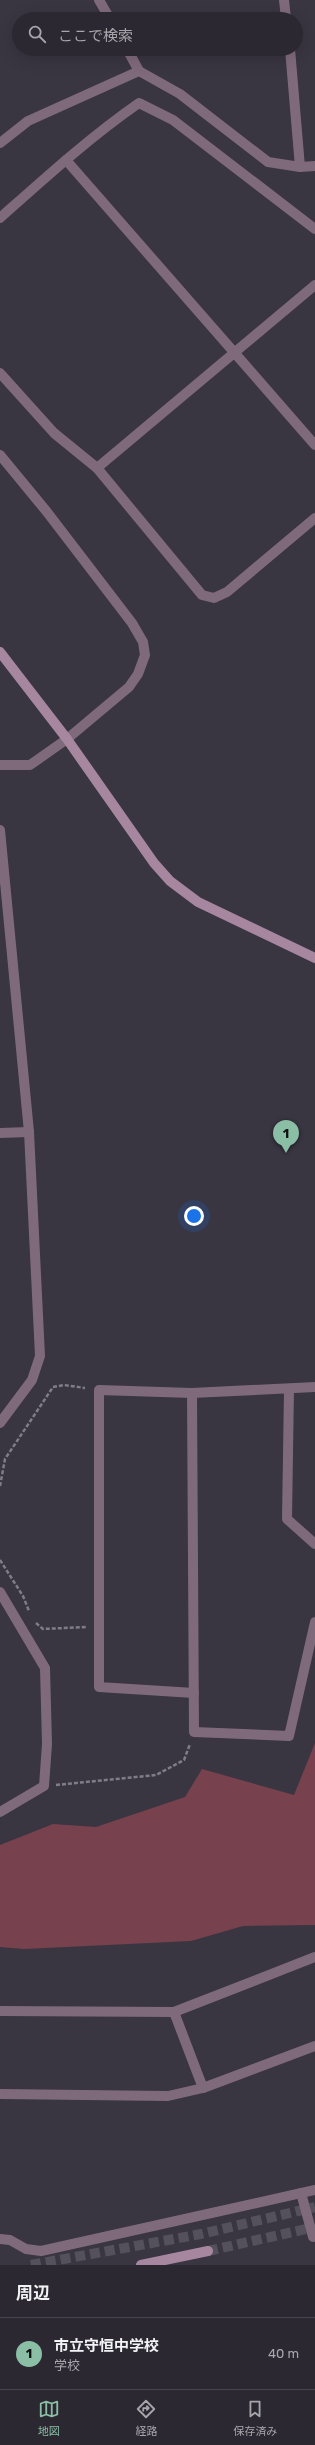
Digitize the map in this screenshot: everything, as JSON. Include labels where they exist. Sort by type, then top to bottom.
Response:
[{"type":"street","points":[[99,0],[106,12]]},
{"type":"street","points":[[284,0],[285,12]]},
{"type":"street","points":[[131,56],[139,71],[180,94],[268,162],[300,167],[315,166]]},
{"type":"street","points":[[291,56],[300,167]]},
{"type":"street","points":[[0,143],[28,121],[139,71]]},
{"type":"street","points":[[0,218],[66,160],[139,103],[173,120],[315,229]]},
{"type":"street","points":[[66,160],[315,445]]},
{"type":"street","points":[[97,468],[315,285]]},
{"type":"street","points":[[0,373],[54,433],[97,468],[202,595],[214,598],[227,592],[315,518]]},
{"type":"street","points":[[0,455],[47,512],[132,623],[143,642],[144,655],[138,674],[129,687],[67,739],[30,765],[0,765]]},
{"type":"street","points":[[0,652],[67,739],[154,863],[170,881],[198,902],[315,958]]},
{"type":"street","points":[[0,830],[29,1132],[40,1356],[32,1380],[0,1423]]},
{"type":"street","points":[[0,1133],[29,1132]]},
{"type":"street","points":[[194,1693],[99,1686],[99,1390],[192,1392],[315,1387]]},
{"type":"street","points":[[289,1389],[287,1519],[315,1544]]},
{"type":"street","points":[[192,1392],[194,1732],[289,1736],[315,1622]]},
{"type":"street","points":[[0,1592],[45,1668],[47,1744],[44,1786],[0,1812]]},
{"type":"street","points":[[0,2010],[174,2012],[315,1957]]},
{"type":"street","points":[[174,2012],[203,2088]]},
{"type":"street","points":[[0,2094],[168,2096],[203,2088],[315,2046]]},
{"type":"street","points":[[0,2239],[10,2240],[26,2249],[41,2251],[315,2190]]},
{"type":"street","points":[[301,2193],[313,2237],[315,2236]]},
{"type":"street","points":[[141,2265],[208,2251]]},
{"type":"path","points":[[0,1486],[5,1459],[53,1388],[64,1385],[99,1390]]},
{"type":"path","points":[[0,1560],[23,1596],[30,1614]]},
{"type":"path","points":[[32,1619],[43,1629],[99,1626]]},
{"type":"path","points":[[44,1786],[156,1775],[184,1760],[194,1732]]},
{"type":"shaded area","points":[[315,1743],[315,1925],[243,1926],[191,1941],[24,1949],[0,1947],[0,1845],[53,1824],[96,1827],[185,1797],[202,1769],[294,1795]]},
{"type":"tunnel","points":[[31,2265],[201,2234],[315,2207]]},
{"type":"tunnel","points":[[208,2251],[315,2227]]},
{"type":"place","name":"市立守恒中学校","points":[[286,1153]]}]
